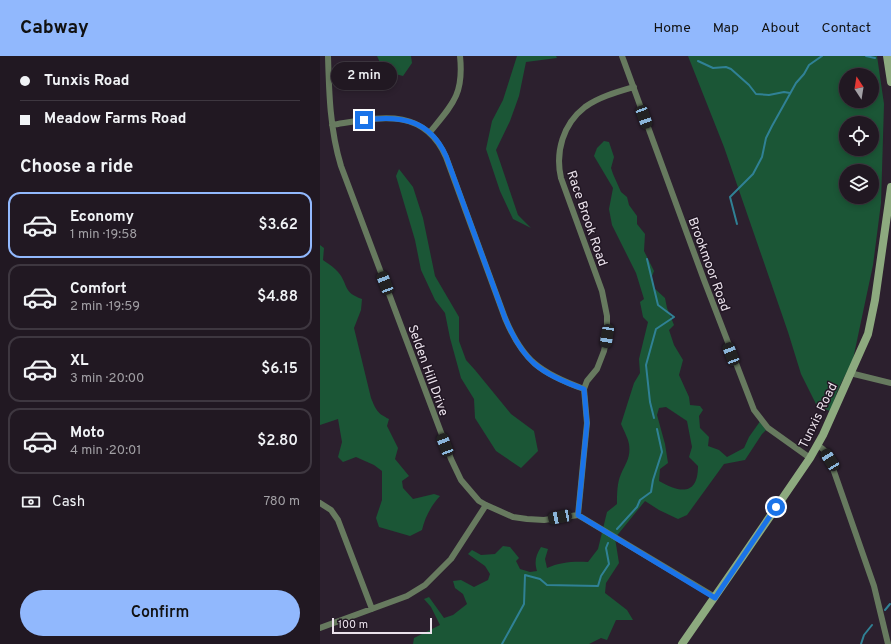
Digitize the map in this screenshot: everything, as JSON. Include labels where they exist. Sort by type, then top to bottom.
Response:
[{"type":"street","name":"Selden Hill Drive","points":[[328,56],[332,125],[341,166],[450,459],[461,480],[479,501],[486,506],[521,519],[544,520],[578,515]]},
{"type":"street","points":[[430,132],[458,93],[461,74],[460,56]]},
{"type":"street","name":"Brookmoor Road","points":[[622,56],[704,280],[754,410],[768,428],[810,458]]},
{"type":"street","points":[[887,56],[891,82]]},
{"type":"street","name":"Race Brook Road","points":[[584,389],[586,381],[597,369],[602,357],[607,336],[607,316],[602,291],[561,178],[559,154],[566,130],[580,112],[598,100],[634,87]]},
{"type":"street","points":[[332,125],[393,118],[415,123],[430,132],[438,141],[446,156],[514,339],[529,358],[544,372],[562,381],[584,389],[587,423],[578,515],[715,598]]},
{"type":"street","name":"Tunxis Road","points":[[682,644],[715,598],[818,445],[868,334],[872,317],[891,187]]},
{"type":"street","points":[[850,373],[891,383]]},
{"type":"street","points":[[818,445],[824,450],[830,460],[874,586],[888,644]]},
{"type":"street","points":[[320,503],[331,510],[338,520],[372,609]]},
{"type":"street","points":[[320,628],[412,594],[433,578],[455,554],[486,506]]},
{"type":"green space","points":[[377,56],[411,56],[412,63],[403,76],[384,71]]},
{"type":"green space","points":[[517,56],[556,56],[557,58],[526,62],[519,96],[510,121],[496,150],[518,215],[531,228],[513,219],[500,191],[486,149],[492,121],[503,100]]},
{"type":"green space","points":[[688,56],[877,56],[879,68],[839,68],[839,108],[879,108],[879,70],[884,104],[881,203],[873,265],[852,364],[840,386],[831,411],[818,408],[801,374],[724,147]]},
{"type":"green space","points":[[604,141],[609,142],[614,157],[611,168],[613,174],[621,192],[627,197],[629,205],[637,216],[637,224],[645,234],[644,251],[654,271],[651,279],[654,288],[665,298],[667,308],[674,325],[669,330],[674,345],[683,360],[679,375],[689,397],[690,405],[700,406],[703,410],[699,416],[700,428],[709,437],[708,446],[719,450],[727,457],[744,448],[749,437],[761,420],[768,428],[762,434],[745,460],[724,464],[687,515],[678,519],[645,501],[615,538],[619,563],[606,583],[605,593],[627,610],[633,620],[616,620],[607,640],[601,638],[589,644],[413,644],[414,638],[440,625],[431,607],[424,599],[429,597],[444,618],[453,615],[467,604],[463,594],[455,588],[453,581],[461,580],[474,587],[488,580],[490,574],[485,566],[468,554],[472,550],[481,555],[495,554],[503,546],[510,547],[519,558],[516,561],[520,569],[530,572],[537,571],[536,558],[541,547],[548,549],[545,559],[547,568],[567,562],[588,562],[598,549],[607,512],[617,504],[619,481],[628,460],[629,453],[627,437],[621,424],[634,383],[640,373],[639,359],[648,322],[643,317],[640,302],[644,299],[636,273],[612,225],[609,209],[613,188],[594,156],[597,148]],"holes":[[[666,407],[687,421],[692,447],[689,457],[698,466],[695,483],[691,487],[681,489],[674,488],[659,481],[660,469],[668,463],[665,444],[657,415],[659,408]]]},
{"type":"green space","points":[[399,169],[413,187],[423,218],[435,276],[459,317],[459,341],[466,360],[511,414],[534,431],[538,451],[521,468],[496,451],[475,418],[474,399],[461,378],[445,313],[435,300],[421,270],[415,240],[396,176]]},
{"type":"green space","points":[[320,245],[324,248],[323,260],[338,272],[351,294],[362,299],[361,310],[354,328],[371,398],[377,411],[389,419],[387,426],[398,448],[395,459],[409,476],[402,481],[403,488],[413,499],[434,494],[440,496],[429,512],[422,530],[410,536],[379,527],[376,518],[382,500],[382,471],[374,465],[356,457],[343,462],[338,457],[342,442],[338,419],[320,425]]},
{"type":"waterway","points":[[737,224],[730,197],[753,174],[762,157],[766,138],[796,83],[804,74],[809,65],[822,56]]},
{"type":"waterway","points":[[866,56],[875,58]]},
{"type":"waterway","points":[[698,61],[713,68],[726,67],[731,69],[749,85],[756,94],[769,95],[784,92],[790,93]]},
{"type":"waterway","points":[[647,259],[658,305],[674,317],[656,329],[646,365],[650,402],[654,418]]},
{"type":"waterway","points":[[617,529],[637,507],[640,500],[651,492],[653,480],[662,452],[657,429]]},
{"type":"waterway","points":[[502,644],[524,604],[525,575],[540,579],[547,585],[598,586],[601,576],[609,564],[606,548],[608,543]]},
{"type":"waterway","points":[[885,610],[890,604]]},
{"type":"waterway","points":[[861,644],[864,635],[872,625]]},
{"type":"route","points":[[364,120],[393,118],[415,123],[430,132],[436,138],[446,156],[514,339],[529,358],[544,372],[562,381],[584,389],[587,423],[578,515],[715,598],[776,507]]}]
